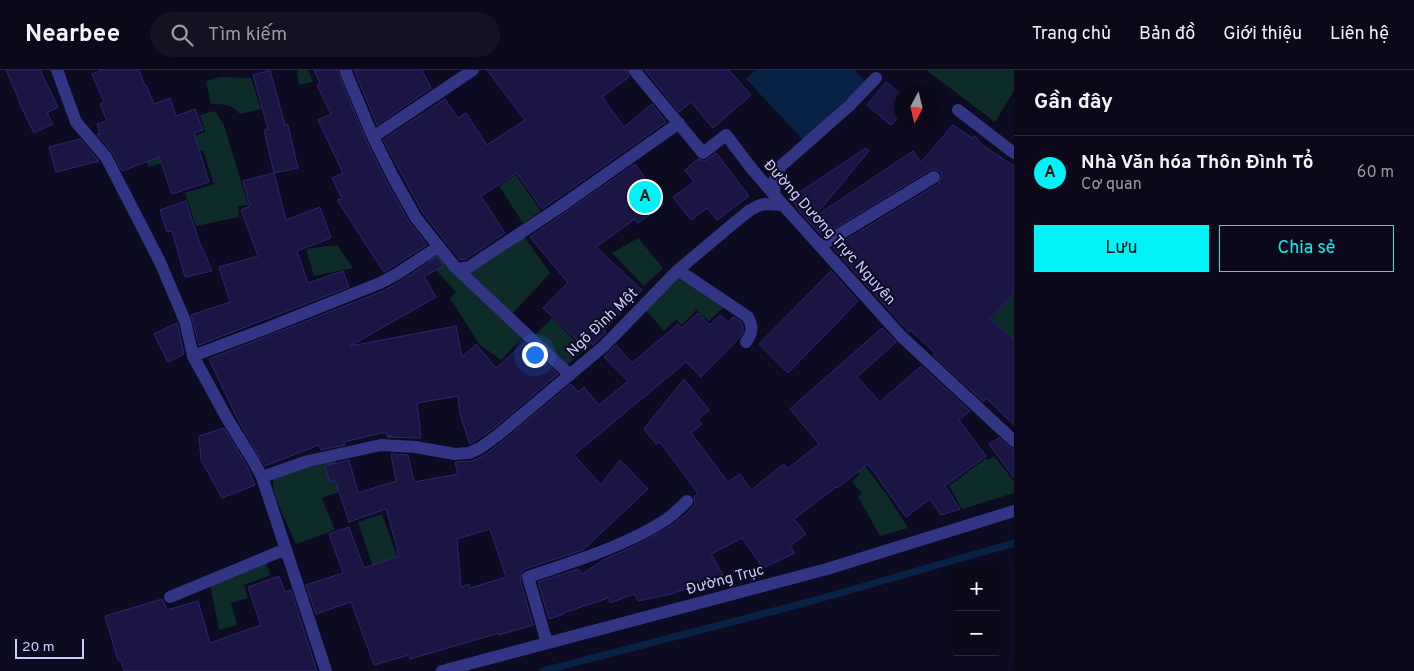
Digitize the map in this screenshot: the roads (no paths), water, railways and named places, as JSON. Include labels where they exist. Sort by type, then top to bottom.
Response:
[{"type":"street","points":[[57,70],[76,122],[106,157],[160,262],[185,321],[194,356],[228,420],[262,477],[326,671]]},
{"type":"street","points":[[345,70],[373,137],[416,218],[455,267],[570,375]]},
{"type":"street","points":[[373,137],[473,70]]},
{"type":"street","name":"Đường Dương Trực Nguyên","points":[[634,70],[703,153],[726,135],[779,200],[901,336],[1014,441]]},
{"type":"street","points":[[779,200],[773,186],[780,166],[849,106],[876,78]]},
{"type":"street","points":[[958,110],[1014,153]]},
{"type":"street","points":[[455,267],[459,269],[469,267],[679,123]]},
{"type":"street","points":[[820,246],[934,177]]},
{"type":"street","name":"Ngõ Đình Một","points":[[262,477],[308,461],[381,445],[415,447],[455,454],[469,453],[480,448],[604,346],[678,270],[750,210],[779,200]]},
{"type":"street","points":[[194,356],[380,283],[438,247]]},
{"type":"street","points":[[678,270],[748,317],[752,325],[752,333],[746,342]]},
{"type":"street","points":[[547,643],[528,577],[605,550],[645,532],[669,518],[687,501]]},
{"type":"street","name":"Đường Trục","points":[[442,671],[827,569],[1014,511]]},
{"type":"street","points":[[170,597],[286,549]]},
{"type":"water","points":[[756,70],[855,70],[866,82],[803,140],[746,79]]},
{"type":"waterway","points":[[543,671],[816,600],[1014,543]]},
{"type":"place","name":"Nhà Văn hóa Thôn Đình Tổ","points":[[645,197]]}]
